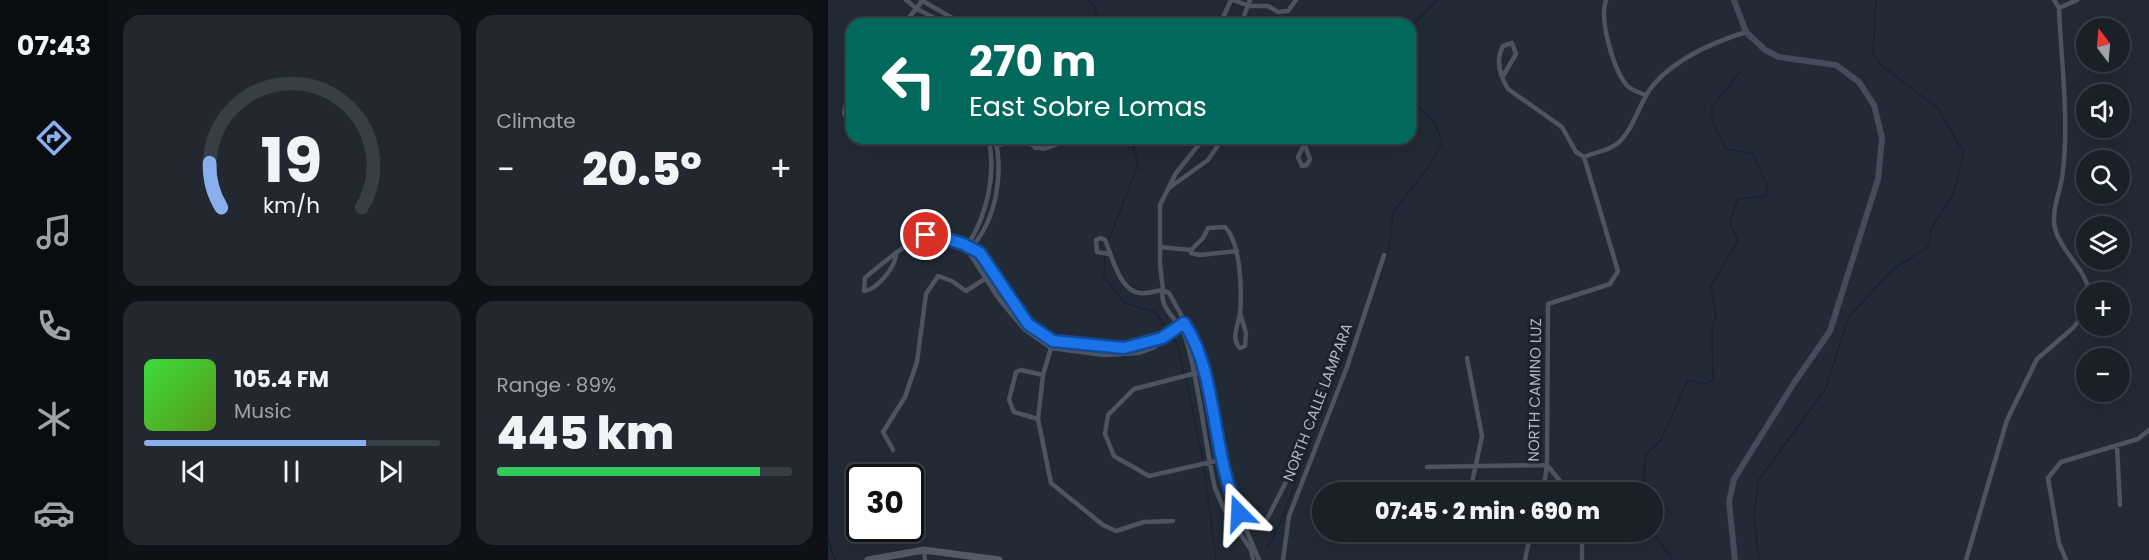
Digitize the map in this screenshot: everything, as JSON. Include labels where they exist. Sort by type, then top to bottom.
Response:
[{"type":"main road","points":[[1734,0],[1746,32],[1757,44],[1779,57],[1836,65],[1860,82],[1874,105],[1882,138],[1878,179],[1830,331],[1794,383],[1734,479],[1729,502],[1735,560]]},
{"type":"main road","points":[[868,560],[924,550],[999,560]]},
{"type":"street","points":[[906,0],[916,9],[934,18]]},
{"type":"street","points":[[909,18],[922,0],[953,18]]},
{"type":"street","points":[[1223,18],[1232,0],[1268,6],[1278,12],[1288,11],[1296,0]]},
{"type":"street","points":[[1268,6],[1273,0]]},
{"type":"street","points":[[1606,0],[1604,13],[1607,38],[1624,82],[1645,95]]},
{"type":"street","points":[[2054,0],[2059,8],[2064,129],[2062,178],[2056,202],[2056,232],[2085,282]]},
{"type":"street","points":[[2059,8],[2077,0]]},
{"type":"street","points":[[1243,18],[1249,3]]},
{"type":"street","points":[[1503,76],[1516,54],[1512,43],[1507,43],[1500,50],[1499,68],[1508,89],[1562,127],[1576,152],[1584,157],[1617,144],[1624,137],[1645,95],[1662,77],[1682,62],[1720,40],[1746,32]]},
{"type":"street","points":[[846,104],[846,119]]},
{"type":"street","points":[[989,144],[989,196],[969,243],[970,254],[1024,329],[1051,348],[1121,355],[1153,348],[1162,338],[1181,325]]},
{"type":"street","points":[[990,147],[1004,144]]},
{"type":"street","points":[[1026,144],[1043,149],[1058,144]]},
{"type":"street","points":[[1035,148],[1043,144]]},
{"type":"street","points":[[1200,144],[1167,190],[1160,205],[1162,295],[1166,307],[1198,345],[1220,460],[1259,560]]},
{"type":"street","points":[[1167,190],[1208,160],[1219,144]]},
{"type":"street","points":[[970,249],[984,233],[995,198],[998,175],[997,146]]},
{"type":"street","name":"NORTH CAMINO LUZ","points":[[1544,482],[1547,465],[1548,304],[1610,284],[1617,271],[1584,157]]},
{"type":"street","points":[[1191,250],[1203,238],[1208,228],[1225,227],[1233,237],[1240,313],[1246,340],[1245,346],[1240,348],[1236,344],[1235,333],[1240,313]]},
{"type":"street","points":[[896,256],[895,263],[875,287],[864,291],[865,278],[896,256],[926,235],[946,238],[980,253],[1028,324],[1053,341],[1121,347],[1162,338]]},
{"type":"street","points":[[1160,247],[1191,250],[1191,253],[1200,255],[1236,251]]},
{"type":"street","points":[[1108,254],[1129,289],[1138,293],[1163,290],[1169,293],[1185,335],[1194,373],[1209,463],[1220,498],[1236,529],[1251,550],[1253,560]]},
{"type":"street","name":"NORTH CALLE LAMPARA","points":[[1283,560],[1289,516],[1347,367],[1384,255]]},
{"type":"street","points":[[893,450],[883,432],[905,397],[917,362],[926,294],[931,284],[938,276],[952,280],[966,291],[994,273]]},
{"type":"street","points":[[1966,560],[2007,420],[2037,359],[2076,324]]},
{"type":"street","points":[[1053,341],[1043,375],[1038,419],[1051,483],[1103,525],[1116,531],[1144,522],[1173,521]]},
{"type":"street","points":[[1121,347],[1121,355]]},
{"type":"street","points":[[1467,358],[1482,436],[1473,482]]},
{"type":"street","points":[[1038,419],[1014,412],[1009,400],[1016,372],[1021,370],[1043,375]]},
{"type":"street","points":[[1204,371],[1134,388],[1108,415],[1105,434],[1114,456],[1149,476],[1220,460]]},
{"type":"street","name":"NORTH CALLE LAMPARA","points":[[1236,529],[1244,524],[1266,521],[1328,374]]},
{"type":"street","points":[[2066,560],[2058,543],[2048,478],[2061,462],[2138,439],[2149,430]]},
{"type":"street","points":[[2117,446],[2120,504]]},
{"type":"street","points":[[1427,467],[1547,465],[1561,482]]},
{"type":"street","points":[[1525,560],[1529,542]]},
{"type":"street","points":[[1582,542],[1582,560]]},
{"type":"street","points":[[924,550],[926,560]]},
{"type":"waterway","points":[[1087,0],[1094,6],[1097,18]]},
{"type":"waterway","points":[[1416,22],[1437,0]]},
{"type":"waterway","points":[[1759,560],[1754,518],[1758,481],[1826,388],[1848,318],[1892,270],[1928,247],[1932,228],[1953,194],[1964,153],[1938,108],[1881,65],[1873,53],[1876,0]]},
{"type":"waterway","points":[[1643,482],[1646,454],[1661,440],[1688,380],[1704,384],[1713,380],[1712,330],[1716,314],[1711,286],[1738,241],[1730,222],[1738,199],[1766,196],[1767,185],[1753,154],[1726,149],[1713,121],[1713,106],[1740,71]]},
{"type":"waterway","points":[[1385,254],[1389,249],[1393,212],[1428,168],[1442,143],[1436,124],[1416,105]]},
{"type":"waterway","points":[[1108,242],[1138,165],[1133,144]]},
{"type":"waterway","points":[[1105,256],[1104,277],[1125,303],[1155,312],[1169,332]]},
{"type":"waterway","points":[[1266,549],[1277,531],[1336,375],[1358,326]]},
{"type":"waterway","points":[[1171,336],[1177,343],[1184,373]]},
{"type":"waterway","points":[[1186,378],[1203,461]]},
{"type":"waterway","points":[[1204,466],[1216,560]]},
{"type":"waterway","points":[[828,540],[835,560]]},
{"type":"waterway","points":[[1660,542],[1673,560]]},
{"type":"route","points":[[926,235],[938,236],[963,244],[980,253],[1028,324],[1053,341],[1124,348],[1162,338],[1184,323],[1198,345],[1220,460],[1239,513]]}]
